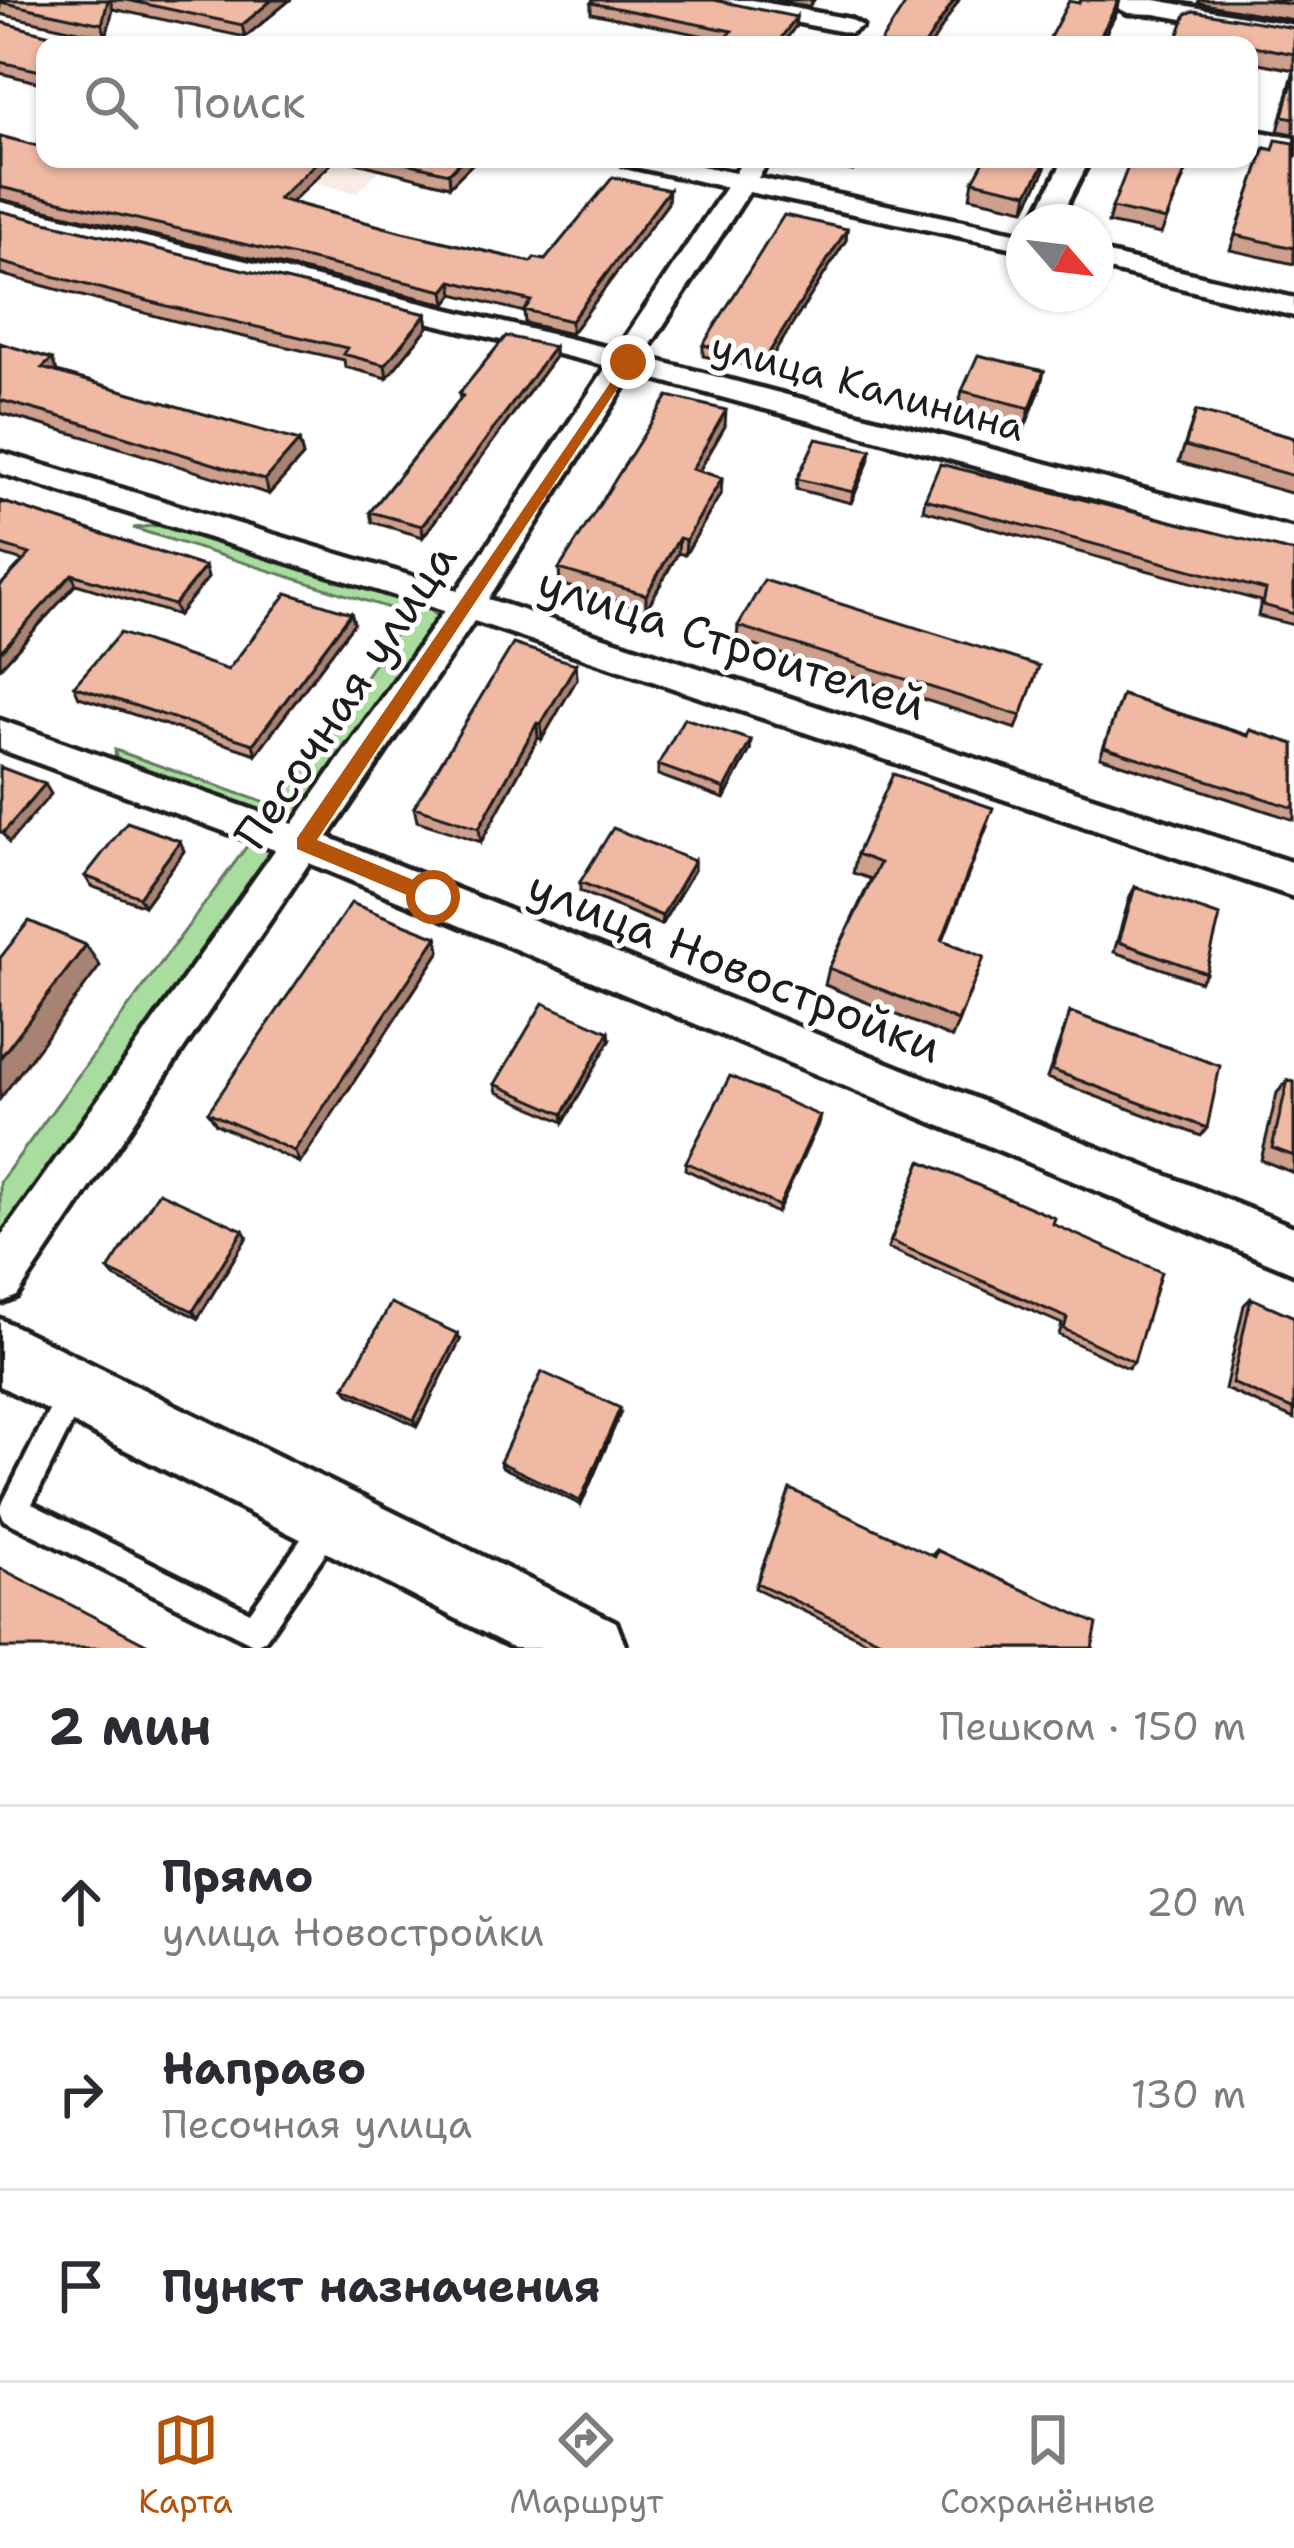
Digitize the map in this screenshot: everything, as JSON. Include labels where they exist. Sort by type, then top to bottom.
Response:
[{"type":"street","points":[[717,0],[843,35],[867,0]]},
{"type":"street","points":[[1133,34],[1140,4],[1294,32]]},
{"type":"street","points":[[1258,140],[1294,146]]},
{"type":"street","points":[[1054,204],[1072,168]]},
{"type":"street","points":[[748,171],[1006,237]]},
{"type":"street","name":"Песочная улица","points":[[0,1279],[304,844],[628,362],[748,171]]},
{"type":"street","name":"улица Калинина","points":[[0,210],[628,362],[1294,541]]},
{"type":"street","points":[[1114,263],[1294,307]]},
{"type":"street","name":"улица Строителей","points":[[0,462],[466,604],[1294,880]]},
{"type":"street","name":"улица Новостройки","points":[[0,734],[304,844],[1294,1250]]},
{"type":"street","points":[[0,1351],[590,1648]]},
{"type":"lane","points":[[74,1391],[14,1510],[255,1630],[332,1518]]},
{"type":"shaded area","points":[[294,168],[382,168],[356,193],[285,176]]},
{"type":"green space","points":[[179,523],[417,599],[441,620],[305,818],[283,824],[116,761],[115,750],[277,807],[408,614],[133,528]]},
{"type":"green space","points":[[84,780],[281,852],[0,1249],[0,1182],[250,842]]},
{"type":"building","points":[[0,0],[108,0],[102,24]]},
{"type":"building","points":[[127,0],[272,0],[242,25]]},
{"type":"building","points":[[714,0],[796,17],[782,36],[728,36],[732,31],[591,3]]},
{"type":"building","points":[[908,0],[954,0],[931,36],[885,36]]},
{"type":"building","points":[[1119,0],[1101,36],[1051,36],[1069,1]]},
{"type":"building","points":[[1194,11],[1294,28],[1294,54],[1258,47],[1258,36],[1178,36],[1186,14]]},
{"type":"building","points":[[0,22],[53,36],[36,36],[36,70],[0,62]]},
{"type":"building","points":[[1294,74],[1294,118],[1283,116]]},
{"type":"building","points":[[0,136],[36,146],[36,168],[311,168],[278,199],[531,262],[545,260],[613,177],[669,190],[571,321],[524,310],[531,301],[452,281],[444,291],[0,187]]},
{"type":"building","points":[[1276,140],[1294,143],[1294,248],[1235,235],[1265,148],[1273,150]]},
{"type":"building","points":[[980,168],[1042,168],[1028,193],[973,181]]},
{"type":"building","points":[[1128,168],[1186,168],[1166,220],[1114,208]]},
{"type":"building","points":[[0,211],[426,314],[385,365],[343,354],[347,348],[0,262]]},
{"type":"building","points":[[784,215],[847,229],[765,359],[703,345]]},
{"type":"building","points":[[506,336],[554,347],[422,526],[370,512],[463,396],[459,394]]},
{"type":"building","points":[[0,343],[52,359],[42,368],[299,441],[265,480],[0,400]]},
{"type":"building","points":[[978,355],[1044,371],[1030,408],[962,391]]},
{"type":"building","points":[[668,396],[726,410],[692,469],[722,478],[686,540],[679,538],[646,595],[559,569]]},
{"type":"building","points":[[1196,411],[1294,438],[1294,476],[1185,446]]},
{"type":"building","points":[[816,439],[871,450],[853,492],[797,479]]},
{"type":"building","points":[[940,464],[1294,552],[1294,614],[1263,605],[1266,590],[925,499]]},
{"type":"building","points":[[0,501],[205,567],[174,605],[72,574],[0,652],[0,586],[30,554],[0,545]]},
{"type":"building","points":[[764,580],[1039,666],[1021,716],[738,626]]},
{"type":"building","points":[[287,593],[351,613],[253,744],[74,686],[120,633],[228,670]]},
{"type":"building","points":[[513,644],[576,664],[479,828],[414,807]]},
{"type":"building","points":[[1122,695],[1248,736],[1250,730],[1294,744],[1294,808],[1104,747]]},
{"type":"building","points":[[684,718],[751,740],[725,789],[658,765]]},
{"type":"building","points":[[0,767],[45,784],[3,833],[0,832]]},
{"type":"building","points":[[893,774],[993,808],[942,940],[984,957],[958,1021],[829,968],[880,863],[857,854]]},
{"type":"building","points":[[127,822],[180,841],[139,897],[85,876]]},
{"type":"building","points":[[613,828],[694,861],[662,916],[580,882]]},
{"type":"building","points":[[1135,887],[1220,916],[1206,973],[1119,942]]},
{"type":"building","points":[[351,903],[437,937],[294,1151],[208,1112]]},
{"type":"building","points":[[29,921],[86,945],[0,1058],[0,958]]},
{"type":"building","points":[[543,1003],[609,1032],[563,1114],[495,1084]]},
{"type":"building","points":[[1070,1012],[1220,1066],[1207,1128],[1052,1070]]},
{"type":"building","points":[[730,1076],[820,1116],[779,1206],[686,1162]]},
{"type":"building","points":[[1288,1080],[1294,1082],[1294,1156],[1272,1148]]},
{"type":"building","points":[[921,1161],[1055,1218],[1053,1224],[1161,1272],[1134,1362],[1064,1329],[1067,1318],[891,1241]]},
{"type":"building","points":[[159,1192],[243,1230],[193,1311],[108,1270]]},
{"type":"building","points":[[1251,1298],[1294,1317],[1294,1410],[1232,1383]]},
{"type":"building","points":[[391,1303],[458,1334],[414,1420],[345,1387]]},
{"type":"building","points":[[542,1372],[620,1408],[580,1501],[500,1462]]},
{"type":"building","points":[[790,1489],[935,1557],[937,1550],[1097,1624],[1092,1648],[896,1648],[757,1583]]},
{"type":"building","points":[[0,1568],[154,1648],[0,1648]]},
{"type":"route","points":[[433,897],[304,844],[628,362]]}]
